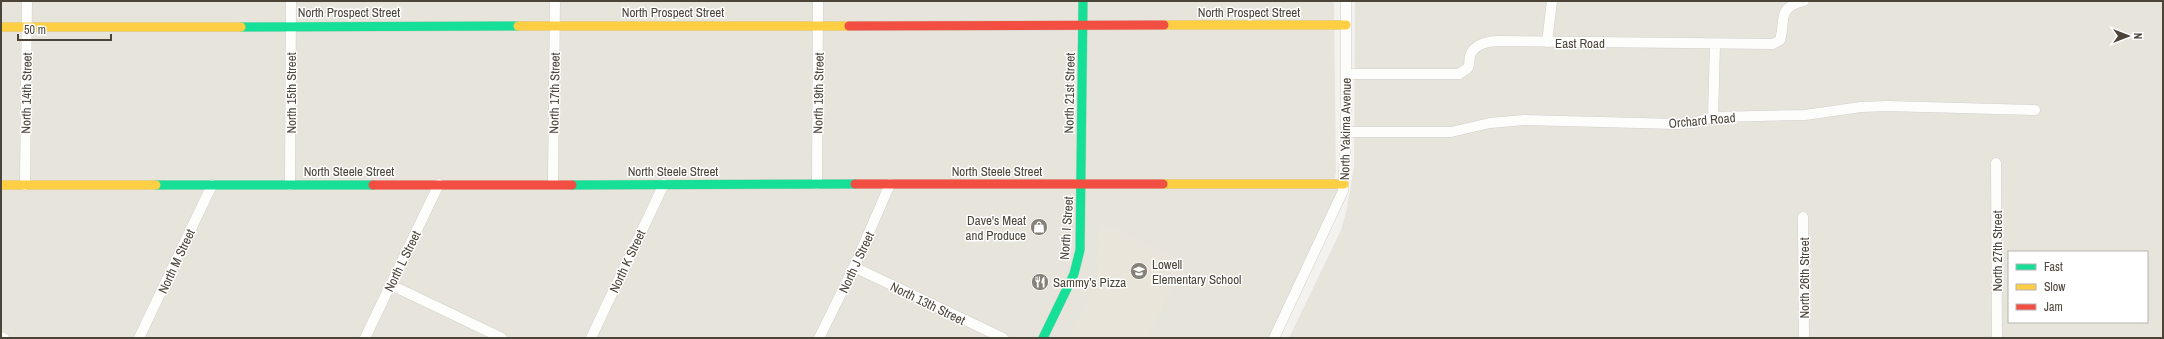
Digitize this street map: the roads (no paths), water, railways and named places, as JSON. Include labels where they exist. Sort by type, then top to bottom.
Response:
[{"type":"street","name":"North 14th Street","points":[[25,184],[27,1]]},
{"type":"street","name":"North 15th Street","points":[[290,184],[291,1]]},
{"type":"street","name":"North 17th Street","points":[[553,184],[555,1]]},
{"type":"street","name":"North 19th Street","points":[[817,184],[818,1]]},
{"type":"street","name":"North 21st Street","points":[[1081,184],[1083,1]]},
{"type":"street","name":"North Yakima Avenue","points":[[1274,338],[1333,215],[1344,184],[1346,132],[1346,1]]},
{"type":"street","points":[[1547,42],[1552,1]]},
{"type":"street","name":"East Road","points":[[1346,74],[1459,74],[1468,68],[1472,53],[1483,43],[1497,41],[1768,44],[1778,42],[1781,38],[1781,22],[1784,13],[1792,5],[1804,1]]},
{"type":"street","name":"North Prospect Street","points":[[1,27],[291,25],[1346,25]]},
{"type":"street","points":[[1713,117],[1715,44]]},
{"type":"street","name":"Orchard Road","points":[[1346,132],[1451,132],[1490,122],[1524,120],[1676,124],[1713,117],[1805,114],[1861,107],[1887,106],[2035,110]]},
{"type":"street","name":"North 27th Street","points":[[1996,163],[1998,338]]},
{"type":"street","name":"North Steele Street","points":[[1,184],[1344,184]]},
{"type":"street","name":"North L Street","points":[[365,338],[439,184]]},
{"type":"street","name":"North K Street","points":[[591,338],[664,184]]},
{"type":"street","name":"North J Street","points":[[820,338],[854,267],[890,184]]},
{"type":"street","name":"North I Street","points":[[1043,338],[1069,286],[1078,262],[1081,238],[1081,184]]},
{"type":"street","name":"North M Street","points":[[139,338],[212,185]]},
{"type":"street","name":"North 26th Street","points":[[1803,217],[1804,338]]},
{"type":"street","name":"North 13th Street","points":[[854,267],[1002,338]]},
{"type":"street","points":[[391,285],[502,338]]},
{"type":"place","name":"Dave's Meat and Produce","points":[[1039,227]]},
{"type":"place","name":"Lowell Elementary School","points":[[1139,271]]},
{"type":"place","name":"Sammy’s Pizza","points":[[1040,282]]}]
